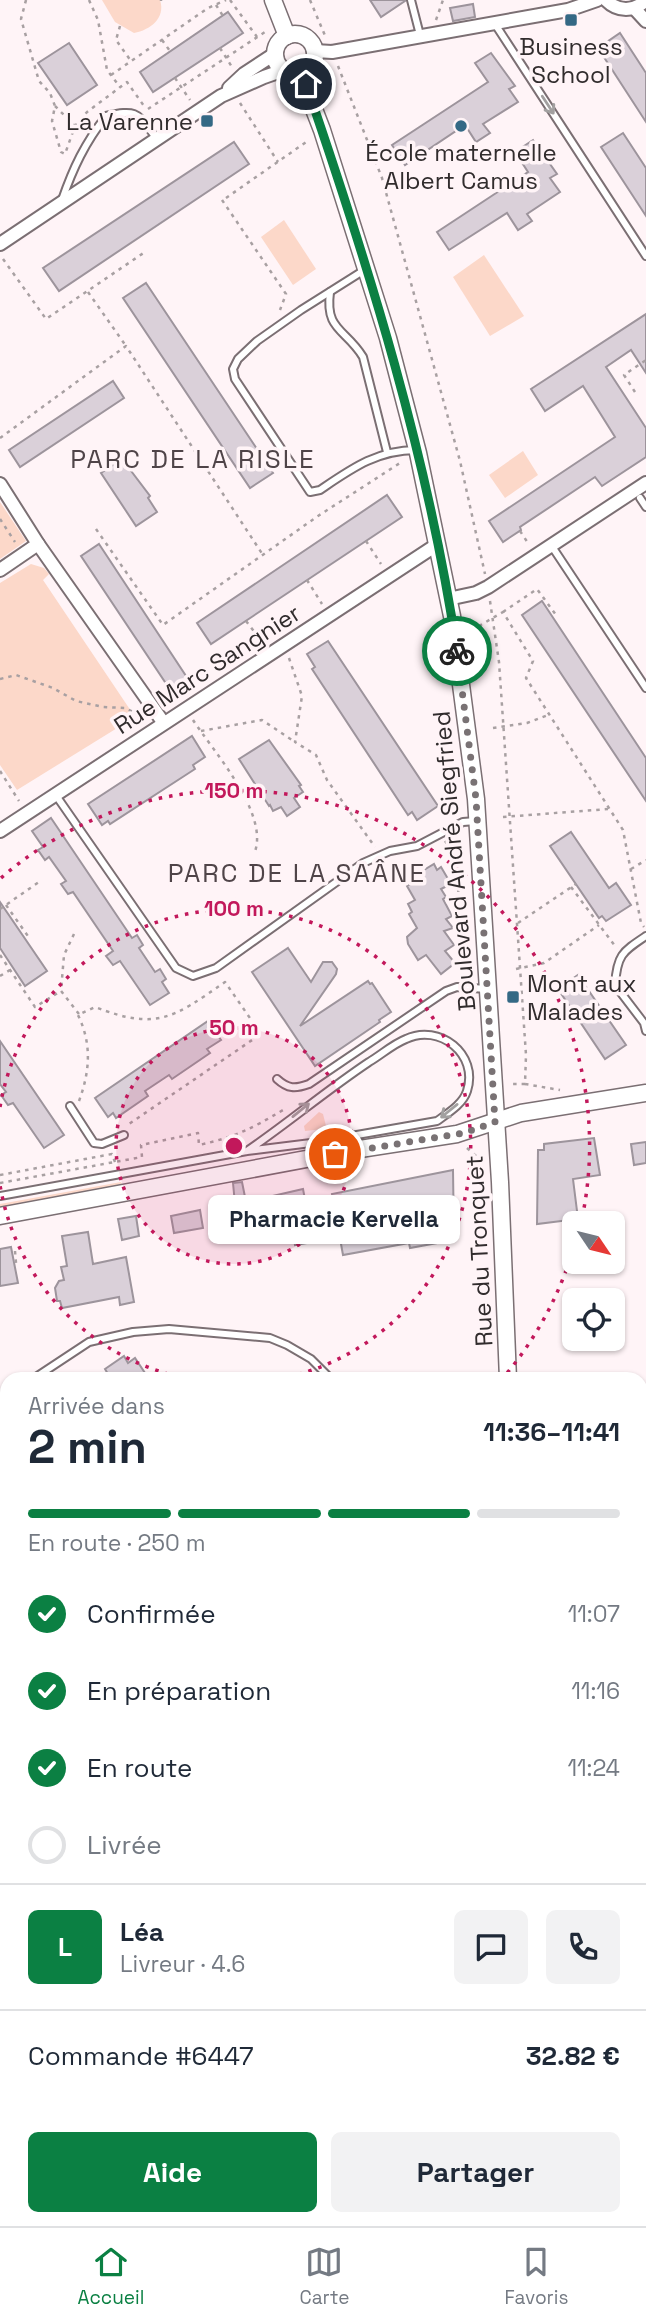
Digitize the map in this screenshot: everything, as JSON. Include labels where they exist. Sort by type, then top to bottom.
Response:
[{"type":"street","points":[[273,0],[285,28],[310,40],[315,51],[310,67],[300,74],[284,71],[277,62],[276,52],[285,28]]},
{"type":"street","points":[[315,51],[332,52],[568,10],[597,0]]},
{"type":"street","points":[[607,0],[616,8],[626,10],[646,0]]},
{"type":"street","points":[[634,8],[646,21]]},
{"type":"street","points":[[227,93],[239,78],[276,52]]},
{"type":"street","points":[[0,244],[227,93],[284,71]]},
{"type":"street","name":"Boulevard André Siegfried","points":[[300,74],[322,130],[368,268],[418,452],[449,599],[471,750],[495,1122]]},
{"type":"street","points":[[449,599],[476,593],[488,587],[646,483]]},
{"type":"street","points":[[0,484],[38,544],[163,722]]},
{"type":"street","points":[[0,570],[38,544]]},
{"type":"street","name":"Rue Marc Sangnier","points":[[0,831],[438,544]]},
{"type":"street","points":[[0,1216],[360,1149],[457,1134],[540,1109],[646,1093]]},
{"type":"street","name":"Rue du Tronquet","points":[[495,1122],[508,1372]]},
{"type":"lane","points":[[411,0],[420,35]]},
{"type":"lane","points":[[494,23],[646,256]]},
{"type":"lane","points":[[61,203],[86,141],[106,116],[128,112],[139,116],[157,139]]},
{"type":"lane","points":[[368,268],[284,322],[238,359],[233,369],[235,379],[310,492],[320,490],[366,461],[387,452],[418,452]]},
{"type":"lane","points":[[330,292],[328,309],[331,322],[355,345],[363,357],[387,452]]},
{"type":"lane","points":[[640,498],[646,507]]},
{"type":"lane","points":[[551,545],[646,688]]},
{"type":"lane","points":[[55,794],[176,968],[193,976],[216,968],[363,863],[381,855],[416,846],[463,822],[477,821]]},
{"type":"lane","points":[[646,936],[618,958],[615,985],[644,1023],[646,1031]]},
{"type":"lane","points":[[276,1079],[286,1088],[297,1089],[309,1084],[446,991],[465,986],[488,990]]},
{"type":"lane","points":[[0,1196],[247,1151],[437,1121],[454,1109],[467,1092],[470,1071],[461,1052],[446,1039],[427,1034],[406,1038],[331,1087],[247,1151]]},
{"type":"lane","points":[[72,1108],[94,1143],[102,1144],[121,1137]]},
{"type":"lane","points":[[44,1372],[89,1342],[133,1332],[169,1329],[270,1338],[311,1359],[324,1372]]},
{"type":"path","points":[[26,0],[21,19],[39,81],[50,93],[55,106],[75,126]]},
{"type":"path","points":[[89,0],[98,20],[107,70],[120,87]]},
{"type":"path","points":[[111,75],[216,5],[228,0],[257,37]]},
{"type":"path","points":[[310,0],[382,177],[460,461],[488,587],[499,662],[504,727],[526,1055],[525,1084]]},
{"type":"path","points":[[435,23],[443,0]]},
{"type":"path","points":[[216,5],[223,16]]},
{"type":"path","points":[[120,26],[116,40],[131,61]]},
{"type":"path","points":[[55,106],[51,121],[61,152],[65,154],[75,126],[87,112],[127,82],[147,110],[257,37],[285,28]]},
{"type":"path","points":[[162,40],[170,51]]},
{"type":"path","points":[[220,48],[239,78]]},
{"type":"path","points":[[175,78],[197,112]]},
{"type":"path","points":[[227,93],[278,162]]},
{"type":"path","points":[[284,322],[278,314],[286,294],[224,199],[322,130]]},
{"type":"path","points":[[0,254],[46,319],[145,252]]},
{"type":"path","points":[[87,291],[263,555]]},
{"type":"path","points":[[0,438],[126,346]]},
{"type":"path","points":[[635,392],[624,375],[646,360]]},
{"type":"path","points":[[96,529],[163,625],[318,516],[418,452]]},
{"type":"path","points":[[0,519],[23,554]]},
{"type":"path","points":[[366,541],[389,576]]},
{"type":"path","points":[[307,580],[329,615]]},
{"type":"path","points":[[479,625],[537,589],[556,615]]},
{"type":"path","points":[[503,612],[533,661],[526,678],[623,830],[640,923],[646,930]]},
{"type":"path","points":[[246,621],[270,653]]},
{"type":"path","points":[[282,645],[302,696],[295,742]]},
{"type":"path","points":[[0,679],[16,675],[53,688],[76,701],[103,707],[125,708],[133,712],[155,711]]},
{"type":"path","points":[[185,708],[244,793],[257,837],[254,854]]},
{"type":"path","points":[[493,729],[527,723],[549,714]]},
{"type":"path","points":[[201,732],[262,720],[316,755],[327,780],[381,855]]},
{"type":"path","points":[[0,771],[26,814]]},
{"type":"path","points":[[503,817],[609,808]]},
{"type":"path","points":[[439,833],[456,856],[465,986]]},
{"type":"path","points":[[630,869],[646,860]]},
{"type":"path","points":[[0,909],[39,882]]},
{"type":"path","points":[[518,923],[576,884]]},
{"type":"path","points":[[571,887],[621,954]]},
{"type":"path","points":[[6,905],[30,939]]},
{"type":"path","points":[[519,968],[544,962],[600,925]]},
{"type":"path","points":[[72,1108],[85,1086],[89,1065],[86,1031],[79,1014],[61,991],[64,955],[74,934]]},
{"type":"path","points":[[0,955],[35,1007],[61,991]]},
{"type":"path","points":[[0,976],[10,970]]},
{"type":"path","points":[[79,1014],[95,1007],[126,1018],[156,1021],[193,1004],[225,982],[261,1034],[121,1129],[121,1137]]},
{"type":"path","points":[[509,1084],[536,1085],[565,1091]]},
{"type":"path","points":[[536,1085],[538,1092]]},
{"type":"path","points":[[0,1183],[142,1157],[141,1145],[198,1132],[199,1145],[223,1140]]},
{"type":"path","points":[[0,1175],[112,1154],[114,1162]]},
{"type":"path","points":[[15,1251],[16,1263]]},
{"type":"shaded area","points":[[102,0],[160,0],[161,12],[151,26],[134,33],[115,22]]},
{"type":"shaded area","points":[[284,220],[316,269],[293,285],[261,237]]},
{"type":"shaded area","points":[[484,255],[524,316],[490,336],[453,277]]},
{"type":"shaded area","points":[[523,451],[538,475],[505,498],[489,475]]},
{"type":"shaded area","points":[[0,502],[26,541],[0,559]]},
{"type":"shaded area","points":[[31,564],[44,568],[49,574],[43,580],[135,717],[17,790],[0,765],[0,583]]},
{"type":"shaded area","points":[[319,1112],[323,1114],[326,1126],[324,1129],[305,1131],[304,1126]]},
{"type":"shaded area","points":[[121,1182],[123,1186],[0,1208],[0,1204]]},
{"type":"building","points":[[370,0],[405,0],[405,1],[381,17]]},
{"type":"building","points":[[473,4],[475,17],[453,21],[450,8]]},
{"type":"building","points":[[228,12],[243,33],[153,92],[140,72]]},
{"type":"building","points":[[620,33],[646,73],[646,122],[598,48]]},
{"type":"building","points":[[69,43],[97,85],[67,105],[38,63]]},
{"type":"building","points":[[491,53],[515,86],[509,89],[518,102],[483,124],[490,133],[476,142],[465,125],[405,165],[392,145],[488,82],[475,63]]},
{"type":"building","points":[[623,133],[646,168],[646,216],[601,147]]},
{"type":"building","points":[[533,140],[557,174],[550,178],[560,192],[527,214],[532,221],[518,230],[507,213],[449,250],[437,232],[528,172],[515,152]]},
{"type":"building","points":[[234,142],[249,164],[59,291],[43,268]]},
{"type":"building","points":[[146,283],[273,473],[250,488],[123,298]]},
{"type":"building","points":[[646,314],[646,373],[631,350],[606,367],[646,428],[646,457],[602,486],[595,477],[520,527],[521,530],[503,542],[489,521],[615,437],[583,386],[545,411],[531,389]]},
{"type":"building","points":[[113,381],[124,398],[20,467],[9,450]]},
{"type":"building","points":[[122,459],[150,496],[148,498],[157,512],[136,526],[101,473]]},
{"type":"building","points":[[387,495],[402,517],[211,644],[197,623]]},
{"type":"building","points":[[99,544],[190,682],[173,694],[81,556]]},
{"type":"building","points":[[542,601],[646,758],[646,801],[522,615]]},
{"type":"building","points":[[328,641],[438,806],[417,820],[412,812],[408,815],[312,669],[315,667],[307,654]]},
{"type":"building","points":[[192,736],[205,757],[193,765],[195,769],[110,824],[108,821],[102,825],[88,804]]},
{"type":"building","points":[[269,740],[301,785],[299,786],[303,792],[294,798],[300,807],[287,816],[281,807],[273,811],[239,759]]},
{"type":"building","points":[[51,818],[132,938],[137,935],[143,945],[139,948],[155,972],[160,969],[166,979],[162,982],[169,993],[150,1005],[120,961],[113,965],[106,956],[113,951],[73,892],[68,894],[61,884],[66,881],[49,857],[45,860],[38,850],[43,847],[32,831]]},
{"type":"building","points":[[571,832],[609,888],[616,883],[631,905],[606,921],[602,916],[599,918],[550,846]]},
{"type":"building","points":[[434,864],[437,870],[441,867],[451,884],[441,889],[452,916],[446,919],[453,928],[444,931],[454,945],[445,951],[455,963],[441,974],[426,955],[418,960],[408,944],[407,937],[417,928],[409,914],[412,912],[408,904],[415,900],[407,886],[422,877],[419,873]]},
{"type":"building","points":[[0,902],[47,971],[25,986],[0,948]]},
{"type":"building","points":[[288,948],[311,982],[323,962],[332,962],[337,969],[300,1026],[368,981],[391,1012],[315,1066],[252,972]]},
{"type":"building","points":[[578,975],[626,1045],[605,1059],[558,989]]},
{"type":"building","points":[[208,1021],[221,1040],[207,1049],[210,1053],[172,1079],[169,1075],[145,1091],[148,1096],[116,1118],[113,1113],[108,1117],[95,1098]]},
{"type":"building","points":[[0,1041],[64,1135],[44,1148],[13,1103],[8,1105],[1,1095],[6,1092],[0,1084]]},
{"type":"building","points":[[594,1138],[600,1175],[573,1179],[577,1211],[562,1211],[562,1221],[537,1224],[538,1150],[544,1150],[544,1144]]},
{"type":"building","points":[[646,1142],[646,1163],[634,1165],[631,1144]]},
{"type":"building","points":[[453,1170],[454,1240],[410,1248],[409,1243],[343,1255],[332,1194]]},
{"type":"building","points":[[242,1182],[246,1202],[303,1189],[313,1242],[295,1245],[292,1227],[247,1234],[245,1222],[228,1225],[224,1206],[235,1204],[233,1183]]},
{"type":"building","points":[[200,1210],[203,1228],[174,1233],[171,1216]]},
{"type":"building","points":[[136,1216],[139,1236],[122,1240],[118,1219]]},
{"type":"building","points":[[88,1232],[93,1264],[126,1257],[134,1302],[120,1305],[119,1297],[62,1308],[60,1301],[57,1301],[55,1288],[59,1281],[64,1280],[61,1267],[67,1266],[62,1236]]},
{"type":"building","points":[[11,1247],[18,1283],[0,1286],[0,1249]]},
{"type":"building","points":[[124,1356],[128,1363],[135,1358],[144,1372],[107,1372],[105,1369]]},
{"type":"way so far","points":[[335,1154],[464,1133],[495,1122],[476,799],[457,651]]},
{"type":"place","name":"Business School","points":[[571,20]]},
{"type":"place","name":"La Varenne","points":[[207,121]]},
{"type":"place","name":"École maternelle Albert Camus","points":[[461,126]]},
{"type":"place","name":"Mont aux Malades","points":[[513,997]]},
{"type":"place","name":"Pharmacie Kervella","points":[[335,1154]]},
{"type":"district","name":"PARC DE LA RISLE","points":[[193,459]]},
{"type":"district","name":"PARC DE LA SAÂNE","points":[[297,873]]},
{"type":"route","points":[[306,84],[368,268],[388,338],[438,544],[457,651]]}]
